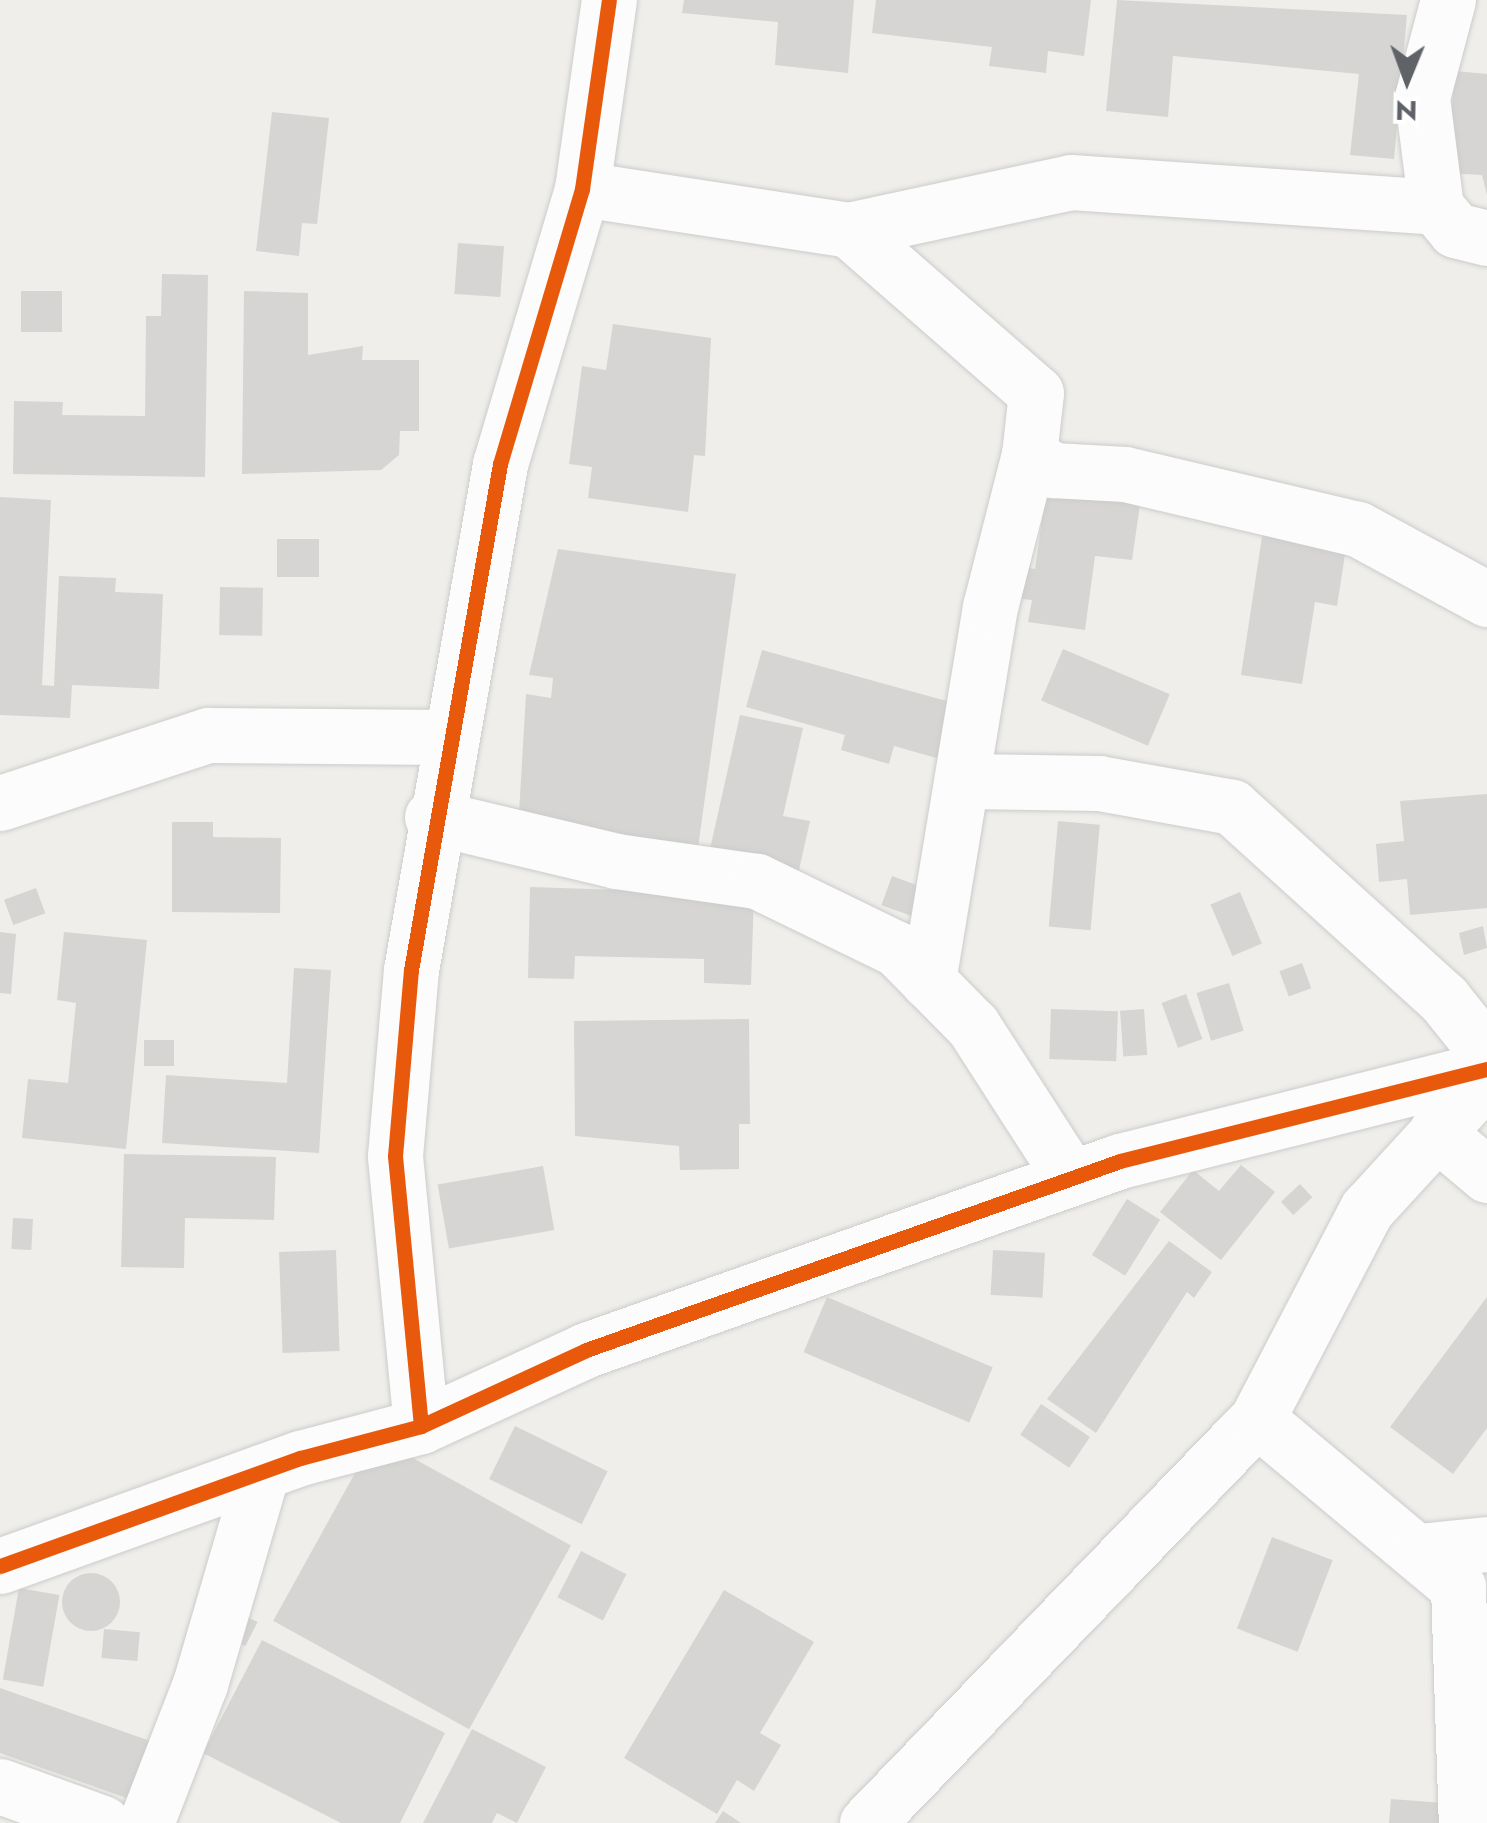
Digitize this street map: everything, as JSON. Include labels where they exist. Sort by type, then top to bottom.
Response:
[{"type":"street","points":[[421,1426],[395,1156],[432,818],[500,464],[582,189],[609,0]]},
{"type":"street","points":[[1448,0],[1422,98],[1436,206],[1455,230],[1487,238]]},
{"type":"street","points":[[582,189],[849,230],[1070,182],[1436,206]]},
{"type":"street","points":[[849,230],[1036,393],[1029,454],[990,607],[967,781],[928,981]]},
{"type":"street","points":[[1029,454],[1053,470],[1125,474],[1358,530],[1487,599]]},
{"type":"street","points":[[7,785],[208,735],[448,737]]},
{"type":"street","points":[[967,781],[1099,783],[1232,808],[1442,998],[1487,1053]]},
{"type":"street","points":[[432,818],[757,881],[897,949],[973,1026],[1071,1178]]},
{"type":"street","points":[[0,1566],[262,1472],[421,1426],[586,1350],[1071,1178],[1487,1069]]},
{"type":"street","points":[[867,1823],[1257,1419],[1366,1209],[1487,1078]]},
{"type":"street","points":[[1436,1132],[1487,1175]]},
{"type":"street","points":[[1257,1419],[1458,1588],[1466,1823]]},
{"type":"street","points":[[146,1823],[200,1684],[262,1472]]},
{"type":"street","points":[[1418,1551],[1487,1544]]},
{"type":"street","points":[[0,1786],[102,1823]]},
{"type":"building","points":[[684,0],[854,0],[848,73],[775,65],[778,22],[682,13]]},
{"type":"building","points":[[876,0],[1091,0],[1084,56],[1048,51],[1046,73],[989,66],[992,47],[872,33]]},
{"type":"building","points":[[1117,0],[1407,15],[1394,159],[1350,155],[1359,74],[1173,56],[1168,117],[1106,111]]},
{"type":"building","points":[[1455,71],[1487,74],[1487,195],[1482,175],[1446,173]]},
{"type":"building","points":[[272,112],[329,118],[317,224],[302,223],[299,256],[256,251]]},
{"type":"building","points":[[458,243],[504,246],[500,297],[454,294]]},
{"type":"building","points":[[162,274],[208,275],[205,477],[13,474],[14,401],[63,402],[62,415],[145,416],[146,316],[161,316]]},
{"type":"building","points":[[21,291],[62,291],[62,332],[21,332]]},
{"type":"building","points":[[244,291],[308,293],[308,355],[363,346],[362,360],[419,360],[419,431],[400,431],[399,455],[381,470],[242,474]]},
{"type":"building","points":[[613,324],[711,338],[705,456],[694,455],[688,512],[588,498],[592,467],[569,464],[582,366],[606,370]]},
{"type":"building","points":[[1047,485],[1141,498],[1132,560],[1095,556],[1085,630],[1028,622],[1032,600],[1012,598],[1016,566],[1035,569]]},
{"type":"building","points":[[0,497],[51,500],[42,685],[54,686],[59,576],[116,578],[115,592],[163,594],[159,689],[72,685],[70,718],[0,715]]},
{"type":"building","points":[[1263,530],[1347,542],[1337,606],[1315,602],[1302,684],[1241,675]]},
{"type":"building","points":[[277,539],[319,539],[319,577],[277,577]]},
{"type":"building","points":[[558,549],[736,574],[697,855],[518,830],[526,694],[551,698],[553,678],[529,675]]},
{"type":"building","points":[[220,587],[263,588],[262,636],[219,635]]},
{"type":"building","points":[[1063,649],[1170,694],[1148,746],[1041,701]]},
{"type":"building","points":[[762,650],[961,705],[947,761],[894,746],[889,764],[841,750],[845,735],[746,707]]},
{"type":"building","points":[[740,715],[803,728],[783,816],[810,821],[797,879],[708,858]]},
{"type":"building","points":[[1487,794],[1487,908],[1410,915],[1407,879],[1379,882],[1376,844],[1404,841],[1400,801]]},
{"type":"building","points":[[1058,821],[1100,825],[1091,930],[1049,927]]},
{"type":"building","points":[[172,822],[213,822],[213,837],[281,838],[280,913],[172,912]]},
{"type":"building","points":[[623,873],[754,894],[751,985],[704,983],[704,959],[575,956],[574,979],[528,978],[530,887],[622,890]]},
{"type":"building","points":[[892,876],[925,888],[914,917],[881,905]]},
{"type":"building","points":[[36,888],[45,913],[13,925],[4,900]]},
{"type":"building","points":[[1240,892],[1262,944],[1232,956],[1211,905]]},
{"type":"building","points":[[1483,926],[1487,948],[1464,955],[1459,933]]},
{"type":"building","points":[[0,932],[16,934],[11,994],[0,993]]},
{"type":"building","points":[[64,932],[147,940],[126,1149],[22,1138],[28,1079],[68,1083],[76,1003],[57,1000]]},
{"type":"building","points":[[1302,963],[1311,988],[1289,997],[1279,971]]},
{"type":"building","points":[[294,968],[331,970],[319,1153],[162,1143],[166,1075],[287,1083]]},
{"type":"building","points":[[1229,983],[1244,1031],[1211,1041],[1196,993]]},
{"type":"building","points":[[1186,994],[1202,1039],[1178,1048],[1162,1003]]},
{"type":"building","points":[[1051,1009],[1118,1011],[1116,1061],[1049,1059]]},
{"type":"building","points":[[1144,1009],[1147,1055],[1123,1057],[1120,1011]]},
{"type":"building","points":[[749,1019],[750,1124],[739,1124],[739,1169],[680,1170],[679,1146],[575,1136],[574,1021]]},
{"type":"building","points":[[144,1040],[174,1040],[174,1066],[144,1066]]},
{"type":"building","points":[[124,1154],[276,1157],[274,1220],[185,1218],[184,1268],[121,1267]]},
{"type":"building","points":[[1241,1165],[1275,1192],[1221,1260],[1160,1212],[1193,1170],[1219,1191]]},
{"type":"building","points":[[543,1166],[554,1230],[449,1249],[438,1185]]},
{"type":"building","points":[[1300,1184],[1312,1197],[1293,1215],[1281,1202]]},
{"type":"building","points":[[1127,1199],[1160,1220],[1125,1276],[1092,1255]]},
{"type":"building","points":[[13,1218],[33,1219],[31,1250],[11,1249]]},
{"type":"building","points":[[1169,1241],[1212,1272],[1194,1298],[1187,1292],[1096,1433],[1047,1399]]},
{"type":"building","points":[[336,1250],[340,1351],[283,1353],[279,1252]]},
{"type":"building","points":[[993,1250],[1045,1253],[1043,1298],[991,1295]]},
{"type":"building","points":[[827,1297],[993,1367],[969,1423],[804,1352]]},
{"type":"building","points":[[1487,1297],[1487,1428],[1453,1474],[1390,1427]]},
{"type":"building","points":[[1041,1404],[1090,1437],[1069,1468],[1020,1435]]},
{"type":"building","points":[[515,1426],[608,1471],[582,1524],[489,1479]]},
{"type":"building","points":[[375,1437],[571,1546],[469,1729],[273,1621]]},
{"type":"building","points":[[1272,1537],[1333,1560],[1298,1652],[1237,1628]]},
{"type":"building","points":[[581,1551],[626,1574],[603,1620],[557,1597]]},
{"type":"building","points":[[91,1573],[111,1582],[120,1602],[111,1622],[91,1631],[71,1622],[62,1602],[71,1582]]},
{"type":"building","points":[[19,1588],[59,1595],[43,1687],[3,1680]]},
{"type":"building","points":[[724,1590],[814,1642],[760,1733],[781,1745],[754,1791],[737,1780],[717,1814],[624,1758]]},
{"type":"building","points":[[238,1612],[258,1622],[245,1646],[226,1636]]},
{"type":"building","points":[[104,1629],[140,1632],[137,1661],[101,1658]]},
{"type":"building","points":[[262,1640],[445,1733],[400,1823],[341,1823],[203,1753]]},
{"type":"building","points":[[0,1688],[153,1742],[132,1800],[0,1753]]},
{"type":"building","points":[[472,1729],[546,1767],[517,1823],[497,1813],[492,1823],[423,1823]]},
{"type":"building","points":[[1391,1799],[1457,1804],[1456,1823],[1389,1823]]},
{"type":"building","points":[[723,1811],[741,1823],[715,1823]]},
{"type":"cycle path","points":[[421,1426],[395,1156],[411,970],[500,464],[582,189],[609,0]]},
{"type":"cycle path","points":[[0,1566],[300,1458],[421,1426],[586,1350],[1120,1161],[1487,1069]]}]
